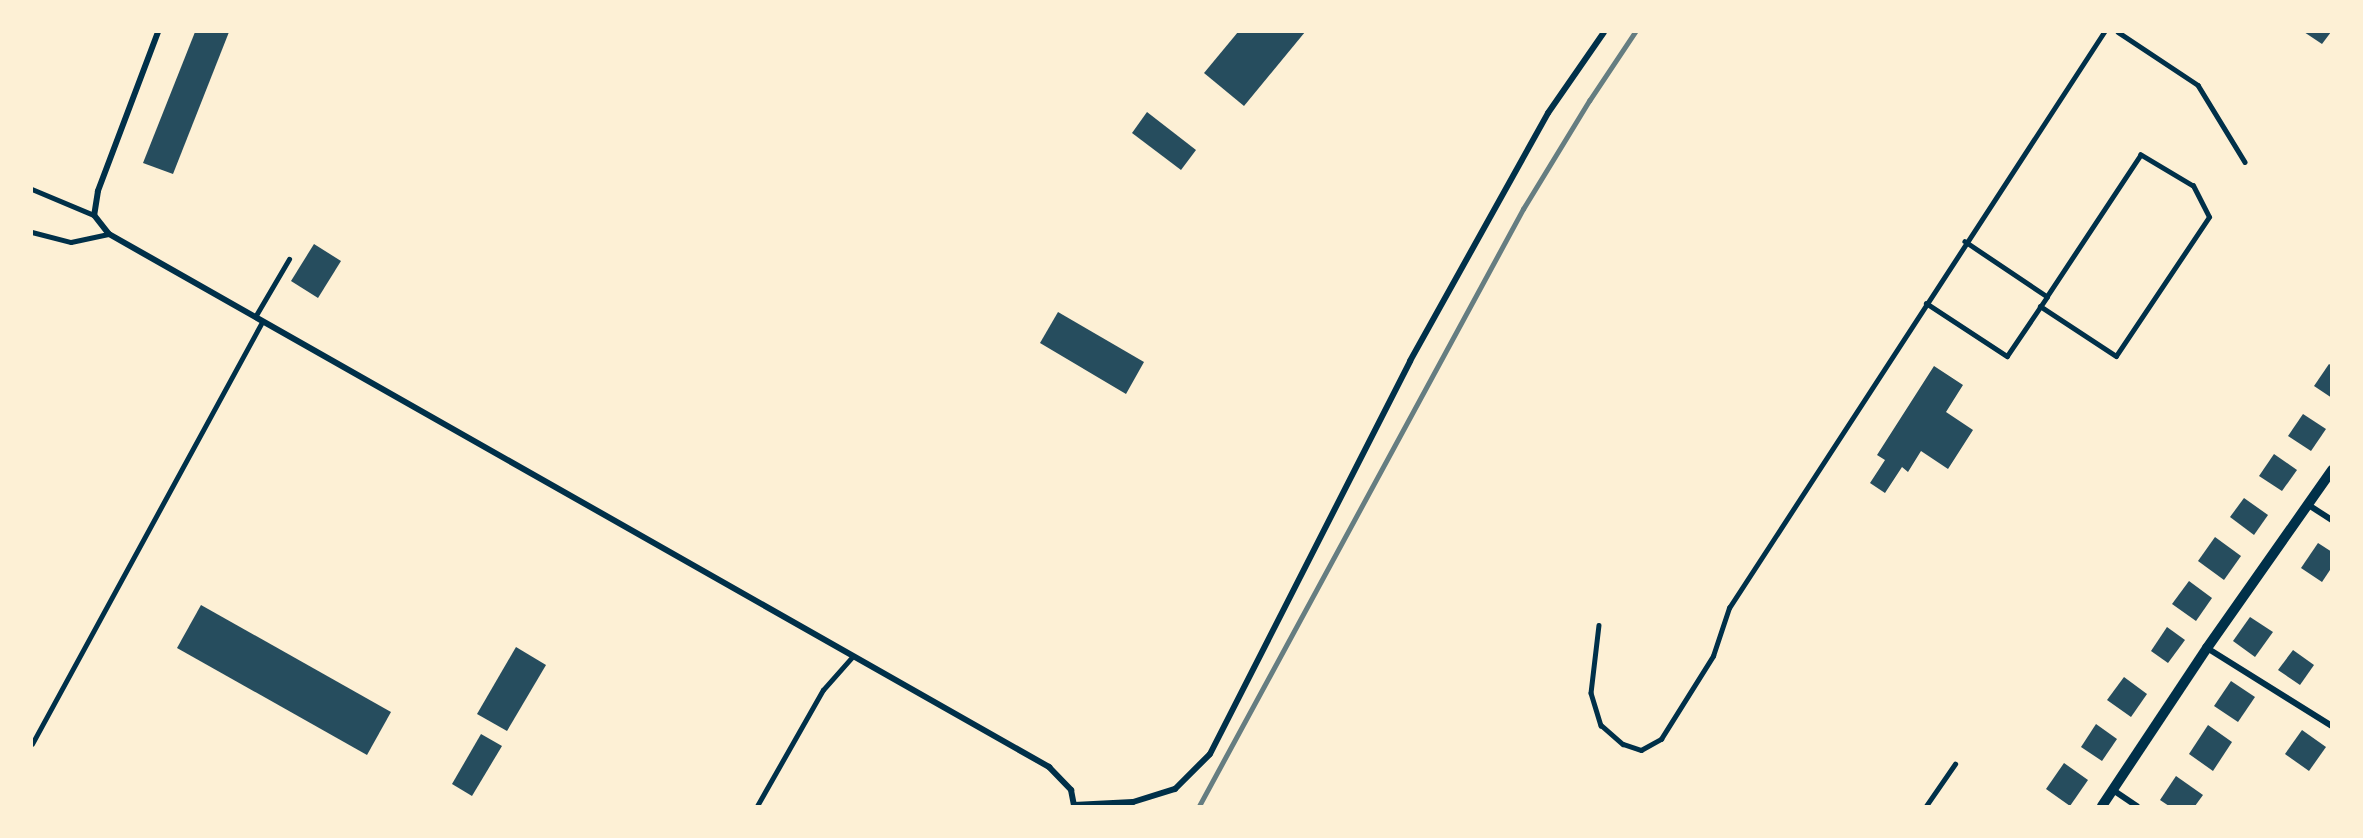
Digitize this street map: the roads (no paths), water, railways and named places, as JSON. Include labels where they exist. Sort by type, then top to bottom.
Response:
[{"type":"street","points":[[158,32],[98,191],[94,215],[109,234],[1049,767],[1071,790],[1074,806],[1133,802],[1175,789],[1210,754],[1410,361],[1548,113],[1604,32]]},
{"type":"street","points":[[2102,807],[2207,648],[2331,470]]},
{"type":"street","points":[[2307,504],[2331,520]]},
{"type":"street","points":[[2207,648],[2331,726]]},
{"type":"street","points":[[2113,790],[2137,807]]},
{"type":"lane","points":[[1599,625],[1591,693],[1600,725],[1623,744],[1641,750],[1661,739],[1713,656],[1729,608],[1965,242],[2104,32]]},
{"type":"lane","points":[[2118,32],[2198,85],[2244,162]]},
{"type":"lane","points":[[1926,303],[2007,356],[2040,306],[2047,297],[2141,155],[2193,186],[2209,217],[2116,356],[2040,306]]},
{"type":"lane","points":[[32,189],[94,215]]},
{"type":"lane","points":[[32,232],[71,242],[109,234]]},
{"type":"lane","points":[[1965,242],[2047,297]]},
{"type":"lane","points":[[255,317],[289,259]]},
{"type":"lane","points":[[32,744],[262,322]]},
{"type":"lane","points":[[757,807],[823,690],[853,656]]},
{"type":"lane","points":[[1926,807],[1955,764]]},
{"type":"railway","points":[[1199,806],[1523,209],[1589,101],[1635,32]]}]
